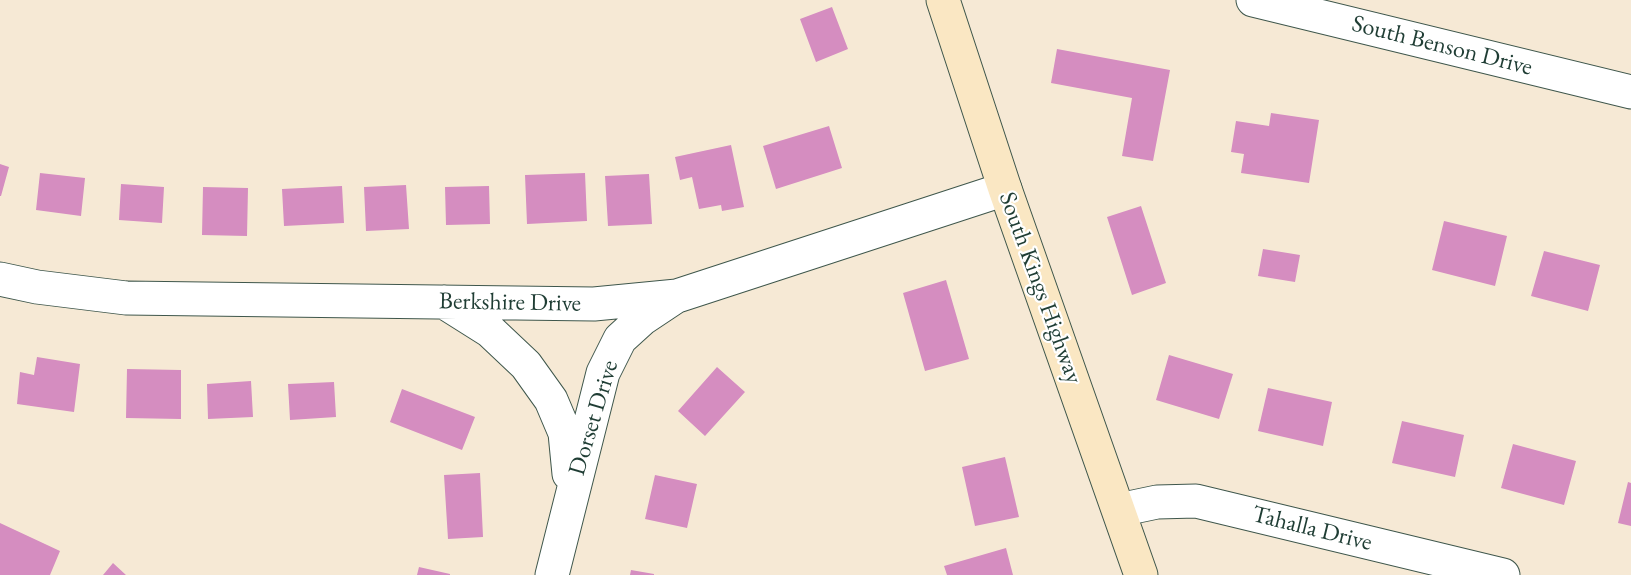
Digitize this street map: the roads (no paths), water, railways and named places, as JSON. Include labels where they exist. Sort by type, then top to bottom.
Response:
[{"type":"main road","name":"South Kings Highway","points":[[944,0],[1005,189],[1141,575]]},
{"type":"street","name":"South Benson Drive","points":[[1253,0],[1631,90]]},
{"type":"street","name":"Berkshire Drive","points":[[0,279],[37,287],[126,298],[594,304],[677,296],[1005,189]]},
{"type":"street","name":"Dorset Drive","points":[[552,575],[603,373],[620,339],[642,319],[677,296]]},
{"type":"street","name":"Dorset Drive","points":[[444,302],[490,331],[526,365],[551,400],[565,433],[571,497]]},
{"type":"street","name":"Tahalla Drive","points":[[1119,510],[1156,502],[1196,501],[1503,575]]}]
